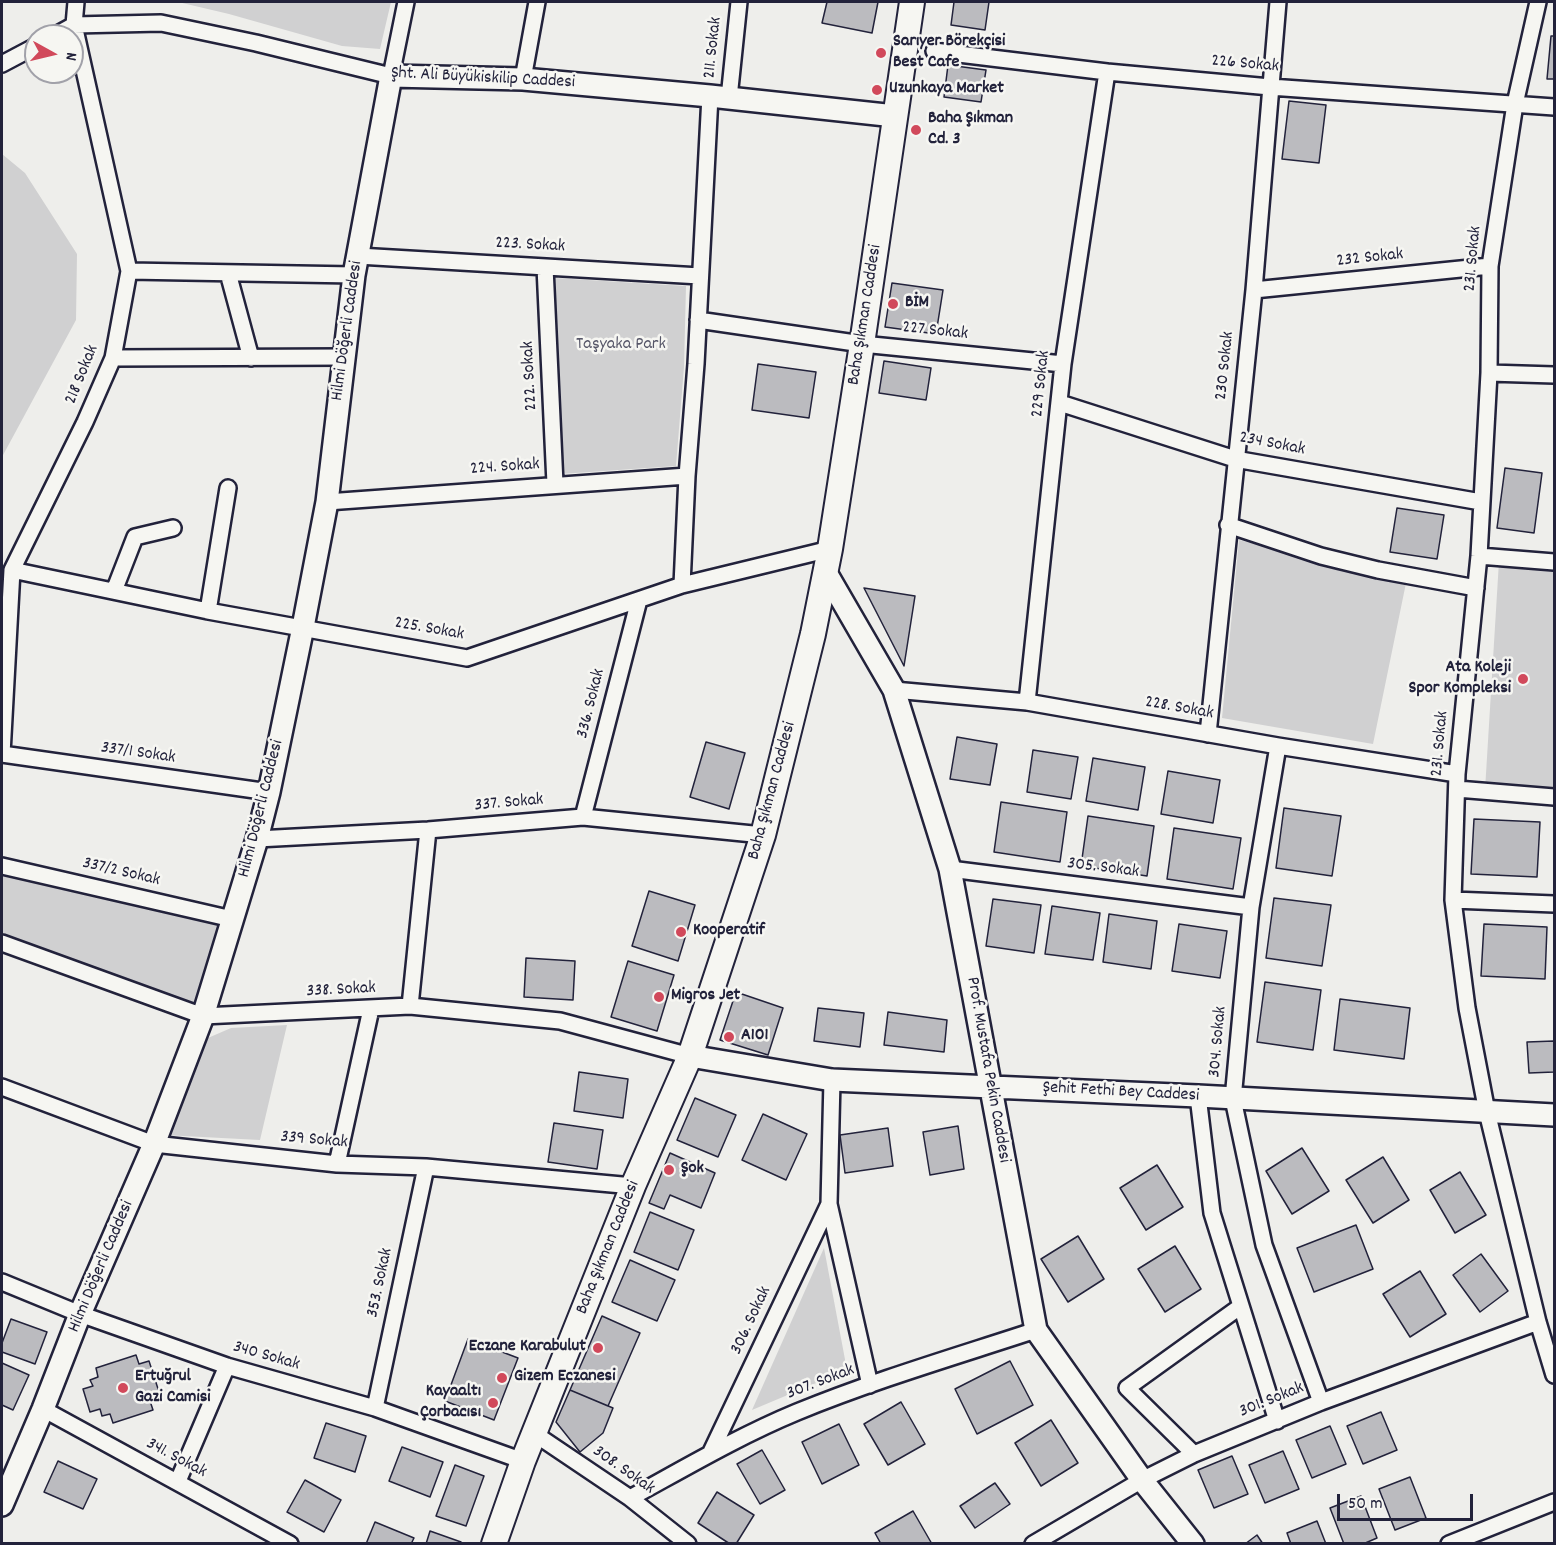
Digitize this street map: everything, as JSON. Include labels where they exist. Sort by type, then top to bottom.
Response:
[{"type":"main road","name":"Baha Şıkman Caddesi","points":[[494,1544],[523,1461],[633,1186],[690,1056],[763,835],[813,634],[828,560],[912,2]]},
{"type":"street","name":"218 Sokak","points":[[74,24],[76,2]]},
{"type":"street","points":[[391,76],[406,2]]},
{"type":"street","points":[[523,79],[536,2]]},
{"type":"street","name":"211. Sokak","points":[[682,585],[700,276],[719,97],[739,2]]},
{"type":"street","name":"230 Sokak","points":[[1208,734],[1254,290],[1278,2]]},
{"type":"street","name":"231. Sokak","points":[[1538,2],[1515,104],[1490,266],[1489,373],[1479,556],[1457,781],[1453,900],[1467,1008],[1487,1112],[1538,1322],[1554,1375]]},
{"type":"street","name":"Şht. Ali Büyükiskilip Caddesi","points":[[84,25],[161,23],[256,43],[391,76],[523,79],[896,116]]},
{"type":"street","name":"226 Sokak","points":[[934,51],[1107,72],[1270,87],[1554,107]]},
{"type":"street","points":[[2,64],[24,52]]},
{"type":"street","name":"218 Sokak","points":[[2,754],[12,570],[85,422],[113,358],[129,271],[84,70]]},
{"type":"street","name":"229 Sokak","points":[[1027,702],[1060,403],[1062,364],[1107,72]]},
{"type":"street","name":"Hilmi Döğerli Caddesi","points":[[2,1505],[80,1314],[154,1144],[203,1016],[257,839],[269,792],[327,502],[356,266],[391,76]]},
{"type":"street","name":"223. Sokak","points":[[129,271],[228,273],[356,266],[545,267],[700,276]]},
{"type":"street","name":"232 Sokak","points":[[1254,290],[1490,266]]},
{"type":"street","name":"222. Sokak","points":[[545,267],[555,484]]},
{"type":"street","points":[[228,273],[251,357]]},
{"type":"street","name":"227 Sokak","points":[[698,320],[862,344],[1062,364]]},
{"type":"street","points":[[113,358],[344,357]]},
{"type":"street","points":[[1489,373],[1554,375]]},
{"type":"street","name":"234 Sokak","points":[[1060,403],[1235,459],[1482,502]]},
{"type":"street","name":"224. Sokak","points":[[327,502],[687,476]]},
{"type":"street","points":[[208,611],[228,488]]},
{"type":"street","points":[[1228,525],[1321,556],[1378,570],[1476,588]]},
{"type":"street","points":[[114,591],[135,537],[173,528]]},
{"type":"street","points":[[1479,556],[1554,562]]},
{"type":"street","name":"225. Sokak","points":[[12,570],[208,611],[467,658],[682,585],[828,560]]},
{"type":"street","name":"Prof. Mustafa Pekin Caddesi","points":[[828,560],[894,690],[950,870],[1036,1330],[1142,1480],[1193,1544]]},
{"type":"street","name":"336. Sokak","points":[[583,817],[639,600]]},
{"type":"street","name":"228. Sokak","points":[[894,690],[1027,702],[1554,797]]},
{"type":"street","name":"304. Sokak","points":[[1278,746],[1251,907],[1233,1099],[1264,1245],[1321,1402]]},
{"type":"street","name":"337/1 Sokak","points":[[2,754],[269,792]]},
{"type":"street","name":"337. Sokak","points":[[257,839],[428,830],[583,817],[763,835]]},
{"type":"street","points":[[410,1006],[428,830]]},
{"type":"street","name":"337/2 Sokak","points":[[2,866],[232,919]]},
{"type":"street","name":"305. Sokak","points":[[950,870],[1251,907]]},
{"type":"street","points":[[1453,900],[1554,904]]},
{"type":"street","name":"338. Sokak","points":[[2,943],[203,1016],[410,1006],[560,1021],[690,1056]]},
{"type":"street","points":[[337,1164],[371,1009]]},
{"type":"street","name":"Şehit Fethi Bey Caddesi","points":[[690,1056],[832,1080],[1554,1115]]},
{"type":"street","points":[[832,1080],[829,1204],[870,1385]]},
{"type":"street","name":"339 Sokak","points":[[2,1087],[154,1144],[337,1164],[426,1167],[633,1186]]},
{"type":"street","points":[[1198,1096],[1212,1213],[1277,1421]]},
{"type":"street","name":"353. Sokak","points":[[375,1408],[426,1167]]},
{"type":"street","name":"306. Sokak","points":[[710,1454],[829,1204]]},
{"type":"street","name":"340 Sokak","points":[[2,1282],[80,1314],[227,1366],[375,1408],[523,1461]]},
{"type":"street","points":[[1194,1454],[1127,1388],[1241,1306]]},
{"type":"street","name":"301. Sokak","points":[[1033,1544],[1142,1480],[1194,1454],[1321,1402],[1538,1322]]},
{"type":"street","name":"307. Sokak","points":[[630,1498],[710,1454],[796,1412],[1036,1330]]},
{"type":"street","points":[[178,1482],[227,1366]]},
{"type":"street","name":"341. Sokak","points":[[43,1409],[290,1544]]},
{"type":"street","name":"308. Sokak","points":[[535,1434],[630,1498],[688,1544]]},
{"type":"street","points":[[1449,1544],[1554,1502]]},
{"type":"green space","points":[[178,2],[391,2],[380,49],[342,46]]},
{"type":"green space","points":[[2,154],[25,173],[77,254],[76,320],[2,457]]},
{"type":"green space","name":"Taşyaka Park","points":[[555,278],[686,286],[684,367],[676,466],[561,474]]},
{"type":"green space","points":[[1239,540],[1406,583],[1373,744],[1222,718]]},
{"type":"green space","name":"Ata Koleji Spor Kompleksi","points":[[1499,561],[1554,568],[1554,794],[1485,790]]},
{"type":"green space","points":[[2,866],[232,919],[203,1016],[2,943]]},
{"type":"green space","points":[[287,1025],[260,1140],[164,1135],[201,1041],[231,1028]]},
{"type":"green space","points":[[824,1248],[847,1370],[752,1410]]},
{"type":"building","points":[[827,2],[878,2],[872,33],[822,23]]},
{"type":"building","points":[[954,2],[989,2],[985,30],[951,25]]},
{"type":"building","points":[[1551,36],[1554,36],[1554,79],[1547,79]]},
{"type":"building","points":[[948,65],[986,70],[981,102],[944,97]]},
{"type":"building","points":[[1289,101],[1326,105],[1319,163],[1282,159]]},
{"type":"building","points":[[892,283],[943,290],[936,334],[885,327]]},
{"type":"building","points":[[884,361],[931,368],[926,400],[879,393]]},
{"type":"building","points":[[758,364],[816,372],[809,418],[752,410]]},
{"type":"building","points":[[1505,468],[1542,473],[1534,533],[1497,528]]},
{"type":"building","points":[[1397,508],[1444,515],[1437,559],[1390,552]]},
{"type":"building","points":[[864,588],[915,596],[904,666]]},
{"type":"building","points":[[957,737],[997,744],[990,785],[950,779]]},
{"type":"building","points":[[706,742],[745,753],[729,809],[690,797]]},
{"type":"building","points":[[1033,750],[1078,757],[1071,799],[1027,792]]},
{"type":"building","points":[[1093,758],[1145,767],[1138,810],[1086,801]]},
{"type":"building","points":[[1168,771],[1220,780],[1213,823],[1161,814]]},
{"type":"building","points":[[1001,802],[1067,812],[1060,862],[994,852]]},
{"type":"building","points":[[1284,808],[1341,816],[1332,876],[1276,868]]},
{"type":"building","points":[[1088,816],[1154,826],[1147,876],[1081,866]]},
{"type":"building","points":[[1474,819],[1540,822],[1537,877],[1471,874]]},
{"type":"building","points":[[1174,828],[1241,838],[1233,889],[1167,879]]},
{"type":"building","points":[[649,891],[695,905],[678,961],[632,946]]},
{"type":"building","points":[[1274,898],[1331,905],[1322,966],[1266,958]]},
{"type":"building","points":[[993,899],[1041,905],[1034,953],[986,946]]},
{"type":"building","points":[[1052,906],[1100,913],[1093,960],[1045,954]]},
{"type":"building","points":[[1109,914],[1157,921],[1151,969],[1103,962]]},
{"type":"building","points":[[1179,924],[1227,931],[1220,978],[1172,971]]},
{"type":"building","points":[[1484,924],[1547,927],[1545,979],[1481,976]]},
{"type":"building","points":[[526,958],[575,961],[573,1000],[524,997]]},
{"type":"building","points":[[628,961],[674,975],[657,1031],[611,1017]]},
{"type":"building","points":[[1265,982],[1321,990],[1313,1050],[1257,1042]]},
{"type":"building","points":[[736,992],[783,1008],[768,1055],[720,1040]]},
{"type":"building","points":[[1340,999],[1410,1008],[1404,1059],[1334,1050]]},
{"type":"building","points":[[818,1008],[864,1013],[860,1047],[814,1041]]},
{"type":"building","points":[[888,1012],[947,1020],[944,1052],[884,1045]]},
{"type":"building","points":[[1554,1041],[1554,1072],[1529,1073],[1527,1042]]},
{"type":"building","points":[[579,1072],[628,1079],[623,1118],[574,1111]]},
{"type":"building","points":[[695,1098],[736,1115],[718,1157],[677,1140]]},
{"type":"building","points":[[763,1114],[807,1134],[786,1180],[742,1160]]},
{"type":"building","points":[[554,1123],[603,1130],[597,1169],[548,1162]]},
{"type":"building","points":[[958,1126],[964,1169],[930,1175],[923,1132]]},
{"type":"building","points":[[888,1128],[893,1166],[845,1173],[840,1135]]},
{"type":"building","points":[[1302,1148],[1329,1191],[1292,1214],[1266,1171]]},
{"type":"building","points":[[670,1153],[715,1173],[701,1208],[670,1195],[664,1209],[649,1203]]},
{"type":"building","points":[[1383,1157],[1409,1200],[1373,1223],[1346,1180]]},
{"type":"building","points":[[1157,1165],[1183,1207],[1146,1230],[1120,1188]]},
{"type":"building","points":[[1460,1172],[1486,1215],[1455,1233],[1430,1190]]},
{"type":"building","points":[[650,1212],[694,1230],[678,1270],[634,1252]]},
{"type":"building","points":[[1356,1225],[1373,1269],[1314,1292],[1297,1248]]},
{"type":"building","points":[[1078,1236],[1104,1279],[1068,1302],[1041,1259]]},
{"type":"building","points":[[1175,1246],[1201,1289],[1165,1312],[1138,1269]]},
{"type":"building","points":[[1481,1254],[1508,1291],[1480,1312],[1453,1275]]},
{"type":"building","points":[[630,1260],[675,1280],[657,1321],[612,1302]]},
{"type":"building","points":[[1420,1271],[1446,1314],[1410,1337],[1383,1294]]},
{"type":"building","points":[[602,1316],[640,1333],[608,1406],[570,1390]]},
{"type":"building","points":[[11,1319],[47,1332],[35,1364],[2,1352],[2,1343]]},
{"type":"building","points":[[468,1339],[518,1358],[494,1420],[445,1401]]},
{"type":"building","name":"Ertuğrul Gazi Camisi","points":[[136,1355],[139,1364],[149,1361],[161,1398],[150,1401],[153,1410],[113,1423],[110,1414],[102,1416],[100,1409],[90,1412],[83,1389],[93,1386],[90,1380],[98,1377],[96,1368]]},
{"type":"building","points":[[1010,1361],[1033,1405],[977,1434],[955,1389]]},
{"type":"building","points":[[2,1363],[29,1375],[13,1410],[2,1405]]},
{"type":"building","points":[[570,1390],[613,1408],[603,1433],[580,1452],[556,1422]]},
{"type":"building","points":[[901,1402],[925,1444],[888,1465],[864,1424]]},
{"type":"building","points":[[1381,1412],[1397,1450],[1363,1464],[1347,1426]]},
{"type":"building","points":[[1051,1420],[1078,1463],[1041,1486],[1015,1443]]},
{"type":"building","points":[[326,1423],[366,1436],[355,1472],[314,1458]]},
{"type":"building","points":[[839,1424],[859,1465],[822,1484],[802,1442]]},
{"type":"building","points":[[1330,1426],[1346,1464],[1312,1478],[1296,1440]]},
{"type":"building","points":[[402,1447],[443,1462],[430,1497],[389,1481]]},
{"type":"building","points":[[762,1450],[785,1490],[760,1504],[737,1464]]},
{"type":"building","points":[[1283,1451],[1299,1489],[1265,1503],[1249,1465]]},
{"type":"building","points":[[1232,1456],[1248,1494],[1214,1508],[1198,1470]]},
{"type":"building","points":[[58,1461],[97,1479],[83,1509],[44,1492]]},
{"type":"building","points":[[455,1465],[484,1476],[466,1526],[436,1516]]},
{"type":"building","points":[[1410,1477],[1426,1518],[1395,1530],[1379,1489]]},
{"type":"building","points":[[305,1480],[341,1500],[324,1532],[287,1512]]},
{"type":"building","points":[[995,1483],[1010,1504],[975,1528],[960,1506]]},
{"type":"building","points":[[717,1492],[754,1515],[736,1544],[730,1544],[698,1523]]},
{"type":"building","points":[[1361,1496],[1377,1538],[1363,1544],[1344,1544],[1330,1508]]},
{"type":"building","points":[[913,1511],[932,1544],[881,1544],[875,1533]]},
{"type":"building","points":[[1317,1521],[1326,1544],[1291,1544],[1287,1533]]},
{"type":"building","points":[[375,1522],[414,1538],[411,1544],[366,1544]]},
{"type":"building","points":[[430,1531],[461,1542],[461,1544],[426,1544]]},
{"type":"building","points":[[1257,1535],[1263,1544],[1245,1544]]},
{"type":"place","name":"Sarıyer Börekçisi Best Cafe","points":[[881,53]]},
{"type":"place","name":"Uzunkaya Market","points":[[877,90]]},
{"type":"place","name":"Baha Şıkman Cd. 3","points":[[916,130]]},
{"type":"place","name":"BİM","points":[[893,304]]},
{"type":"place","name":"Ata Koleji Spor Kompleksi","points":[[1523,679]]},
{"type":"place","name":"Kooperatif","points":[[681,932]]},
{"type":"place","name":"Migros Jet","points":[[659,997]]},
{"type":"place","name":"A101","points":[[729,1037]]},
{"type":"place","name":"Şok","points":[[669,1170]]},
{"type":"place","name":"Eczane Karabulut","points":[[598,1348]]},
{"type":"place","name":"Gizem Eczanesi","points":[[502,1378]]},
{"type":"place","name":"Ertuğrul Gazi Camisi","points":[[123,1388]]},
{"type":"place","name":"Kayaaltı Çorbacısı","points":[[493,1403]]}]
